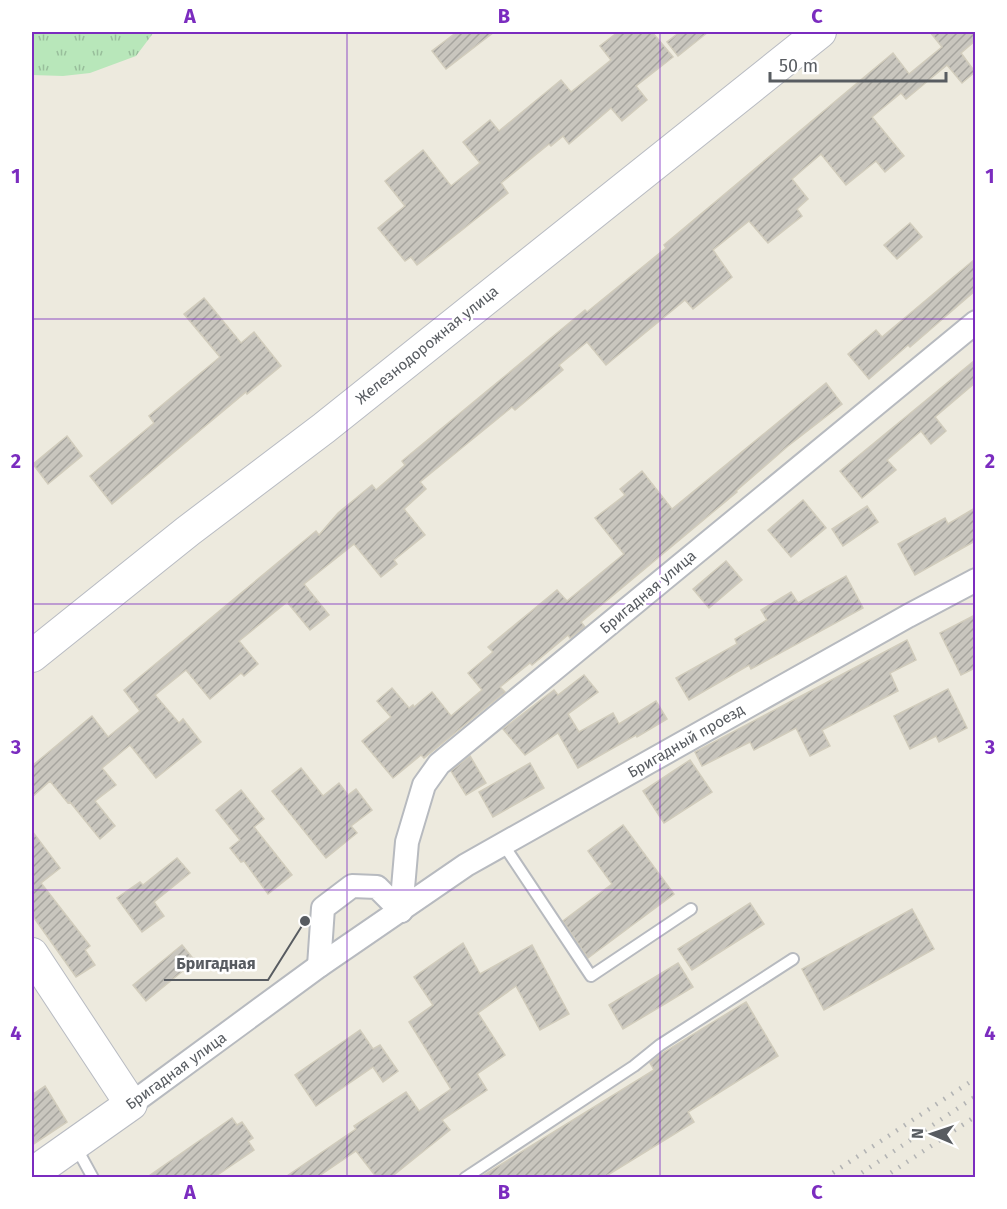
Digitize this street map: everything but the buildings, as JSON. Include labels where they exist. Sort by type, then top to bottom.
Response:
[{"type":"street","name":"Железнодорожная улица","points":[[32,656],[188,531],[324,428],[820,32]]},
{"type":"street","name":"Бригадная улица","points":[[32,1174],[319,966],[402,910],[407,842],[424,785],[439,764],[975,321]]},
{"type":"street","name":"Бригадный проезд","points":[[402,910],[466,865],[887,627],[975,580]]},
{"type":"street","points":[[319,966],[323,908],[352,886],[377,887],[402,910]]},
{"type":"street","points":[[32,954],[131,1104]]},
{"type":"lane","points":[[503,844],[591,976],[692,909]]},
{"type":"lane","points":[[465,1178],[634,1066],[660,1045],[793,959]]},
{"type":"lane","points":[[74,1144],[93,1178]]},
{"type":"green space","points":[[32,32],[154,32],[136,56],[90,73],[63,76],[32,75]]},
{"type":"railway","points":[[825,1178],[976,1078]]},
{"type":"railway","points":[[854,1178],[976,1096]]},
{"type":"railway","points":[[883,1178],[976,1116]]},
{"type":"place","name":"Бригадная","points":[[305,921]]}]
